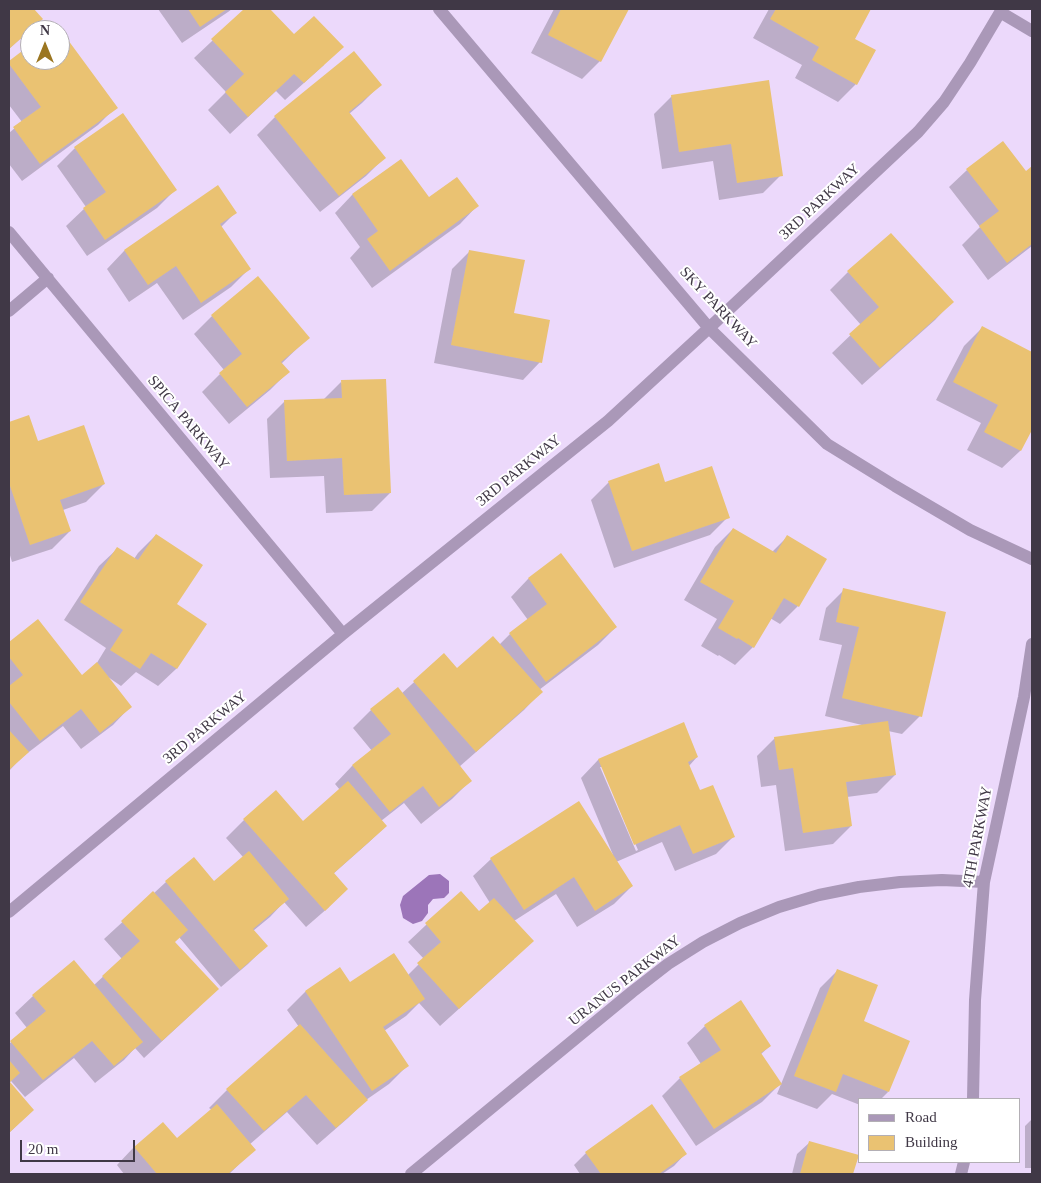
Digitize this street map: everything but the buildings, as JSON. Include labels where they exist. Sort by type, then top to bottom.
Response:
[{"type":"street","name":"SKY PARKWAY","points":[[439,9],[710,328],[827,444],[970,530],[1032,559]]},
{"type":"street","name":"3RD PARKWAY","points":[[9,912],[343,634],[608,421],[710,328],[918,132],[944,102],[970,64],[1001,11]]},
{"type":"street","points":[[1001,11],[1032,31]]},
{"type":"street","name":"SPICA PARKWAY","points":[[9,232],[343,634]]},
{"type":"street","points":[[9,310],[48,278]]},
{"type":"street","name":"4TH PARKWAY","points":[[972,1098],[975,1000],[984,882],[1024,697],[1032,644]]},
{"type":"street","name":"URANUS PARKWAY","points":[[411,1174],[668,964],[703,942],[740,923],[779,907],[859,887],[900,882],[942,880],[984,882]]},
{"type":"shaded area","points":[[440,874],[449,881],[449,893],[444,898],[433,899],[428,905],[428,913],[422,921],[413,924],[403,918],[400,905],[403,896],[429,875]]}]
